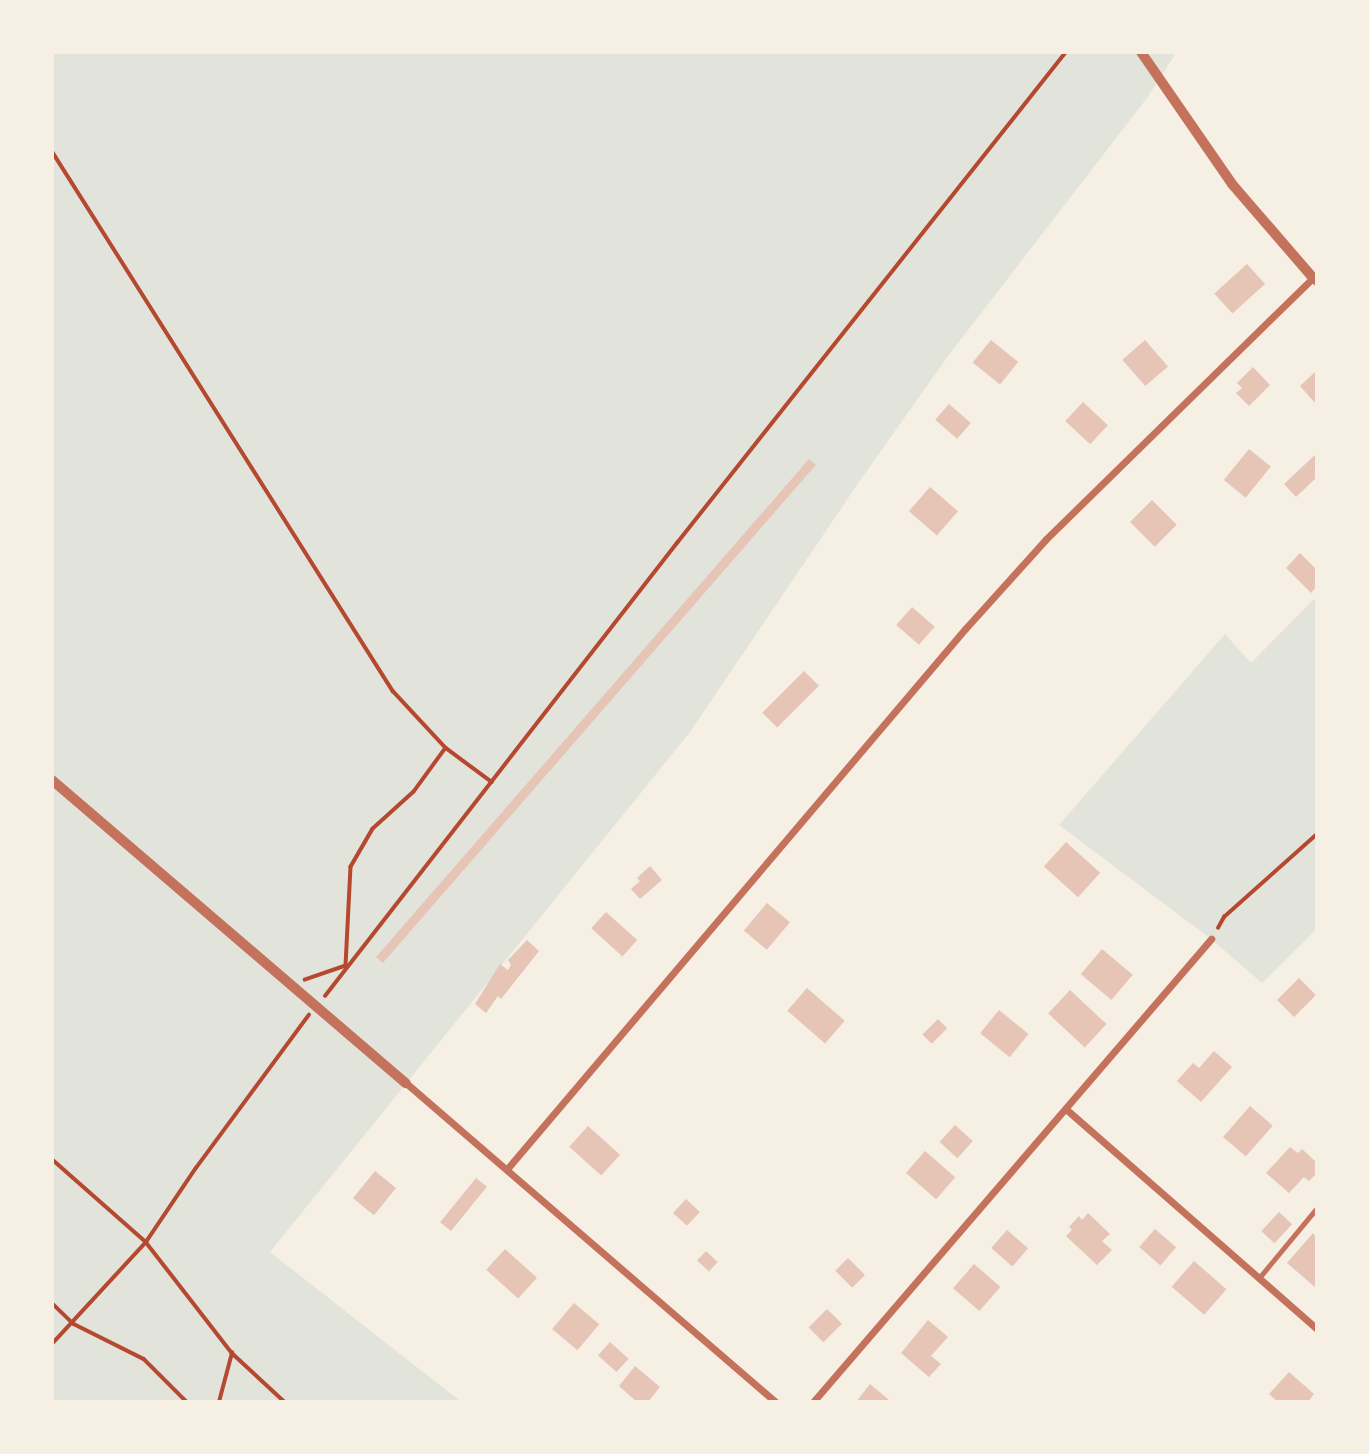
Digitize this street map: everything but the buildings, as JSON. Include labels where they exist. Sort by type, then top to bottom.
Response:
[{"type":"street","points":[[507,1169],[965,629],[1045,540],[1315,280],[1231,184],[1140,52]]},
{"type":"street","points":[[52,780],[776,1402]]},
{"type":"street","points":[[813,1402],[1067,1110],[1211,939]]},
{"type":"street","points":[[1067,1110],[1317,1328]]},
{"type":"lane","points":[[1259,1278],[1317,1209]]},
{"type":"path","points":[[52,1344],[74,1324],[146,1242],[204,1157],[346,966],[1066,52]]},
{"type":"path","points":[[52,151],[393,691],[446,748],[492,782]]},
{"type":"path","points":[[346,966],[351,866],[373,830],[414,792],[446,748]]},
{"type":"path","points":[[1211,939],[1224,917],[1317,835]]},
{"type":"path","points":[[292,985],[346,966]]},
{"type":"path","points":[[52,1159],[146,1242],[232,1353],[285,1402]]},
{"type":"path","points":[[52,1303],[74,1324],[144,1359],[187,1402]]},
{"type":"path","points":[[219,1402],[232,1353]]},
{"type":"shaded area","points":[[52,53],[1176,53],[1147,98],[948,356],[690,732],[270,1252],[460,1401],[53,1401]]},
{"type":"shaded area","points":[[1316,597],[1316,930],[1262,983],[1211,939],[1059,825],[1225,634],[1251,663]]}]
